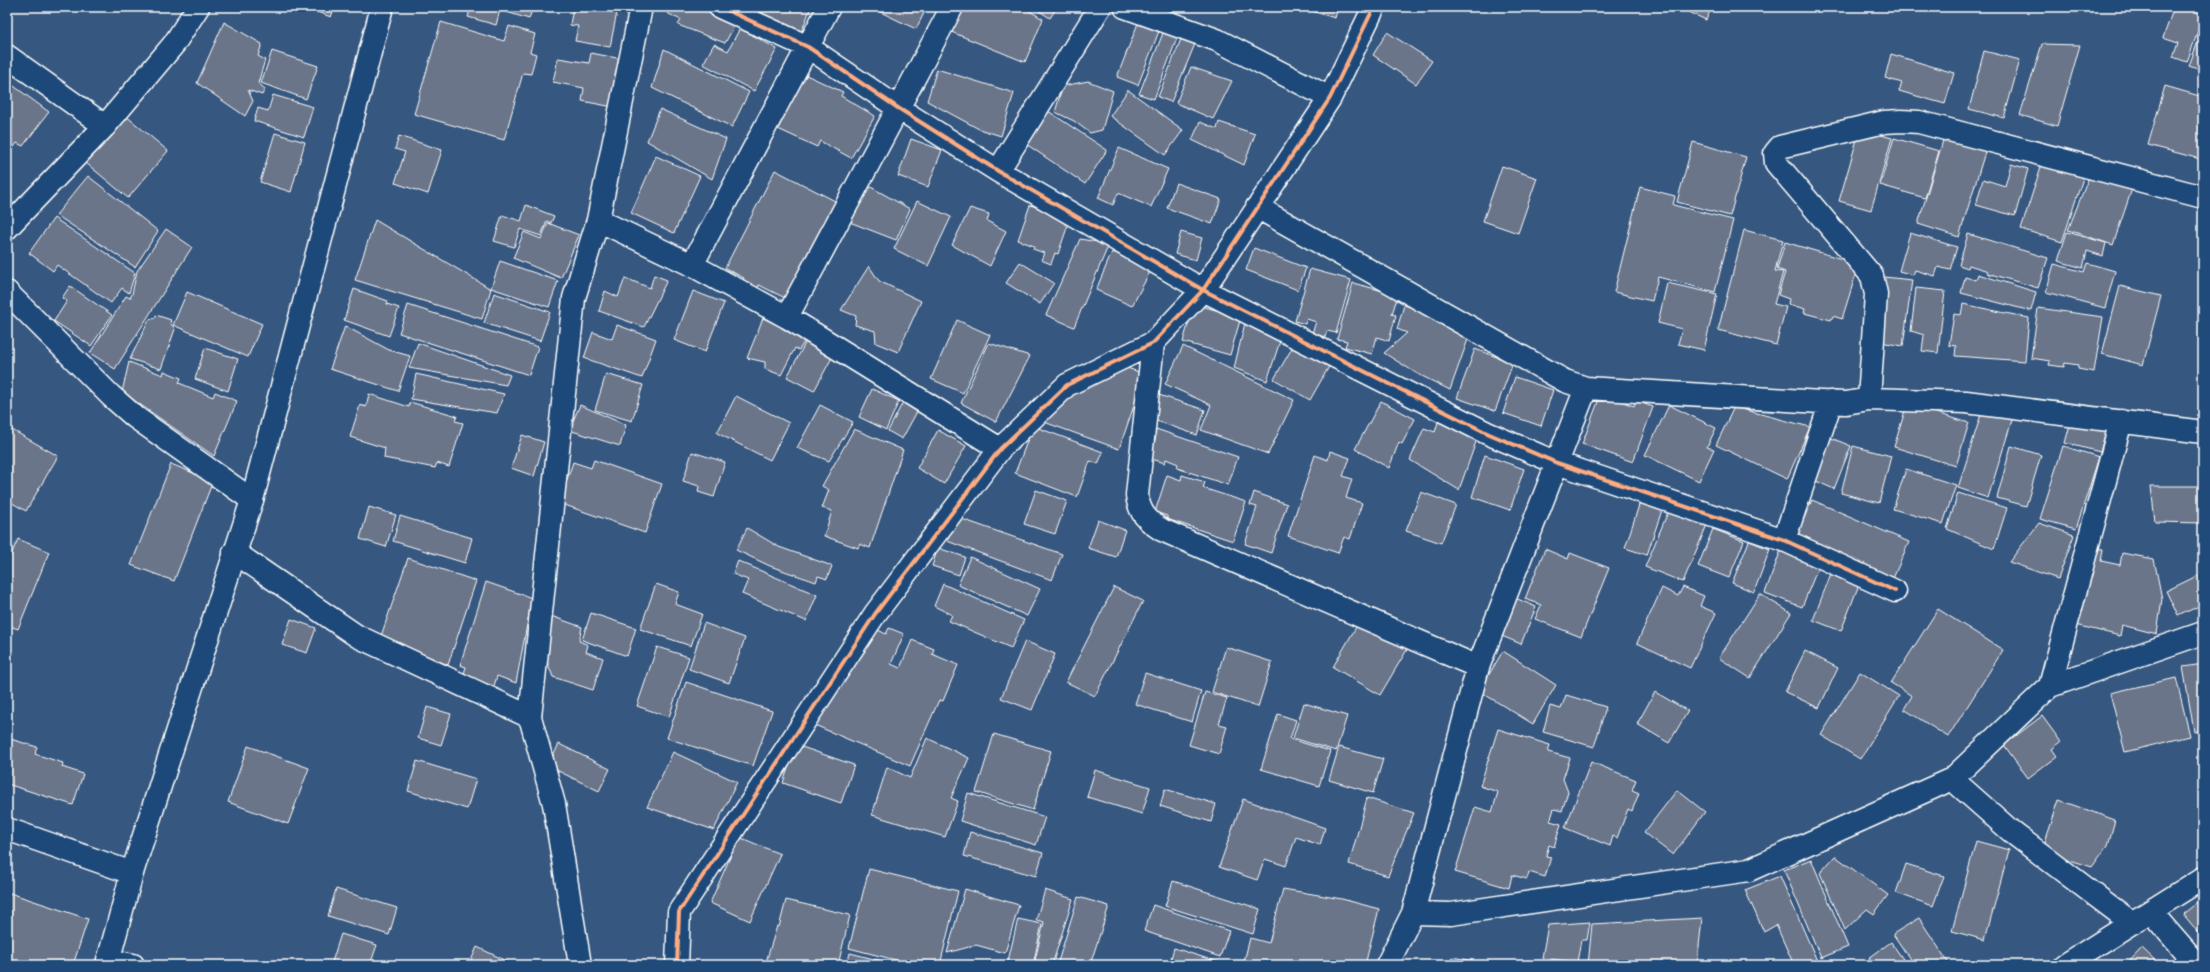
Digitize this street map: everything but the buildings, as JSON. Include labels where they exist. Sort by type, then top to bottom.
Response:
[{"type":"street","points":[[7,228],[105,126],[174,44],[198,7]]},
{"type":"street","points":[[133,965],[108,962],[132,873],[234,552],[252,500],[382,7]]},
{"type":"street","points":[[580,965],[554,804],[530,717],[574,298],[598,220],[641,7]]},
{"type":"street","points":[[720,7],[808,46],[898,108],[998,171],[1203,290],[1487,433],[1557,463],[1784,540],[1895,591]]},
{"type":"street","points":[[692,265],[829,7]]},
{"type":"street","points":[[787,317],[952,7]]},
{"type":"street","points":[[998,171],[1100,7]]},
{"type":"street","points":[[1125,7],[1217,40],[1330,98]]},
{"type":"street","points":[[677,965],[679,912],[875,614],[1000,449],[1067,385],[1153,343],[1203,290],[1330,98],[1374,7]]},
{"type":"street","points":[[7,56],[105,126]]},
{"type":"street","points":[[1869,399],[1876,294],[1872,276],[1776,163],[1775,153],[1780,147],[1884,122],[1919,122],[1941,126],[2203,197]]},
{"type":"street","points":[[1257,207],[1565,381],[1586,388],[1846,403],[1869,399],[1966,402],[2203,432]]},
{"type":"street","points":[[598,220],[692,265],[787,317],[1000,449]]},
{"type":"street","points":[[7,292],[111,396],[135,417],[252,500]]},
{"type":"street","points":[[1153,343],[1137,495],[1140,511],[1152,524],[1478,667]]},
{"type":"street","points":[[1387,965],[1413,913],[1478,667],[1586,388]]},
{"type":"street","points":[[1784,540],[1831,402]]},
{"type":"street","points":[[2050,686],[2121,421]]},
{"type":"street","points":[[234,552],[357,636],[530,717]]},
{"type":"street","points":[[1413,913],[1451,914],[1749,870],[1952,779],[2050,686],[2203,633]]},
{"type":"street","points":[[1952,779],[2013,833],[2132,923]]},
{"type":"street","points":[[7,828],[132,873]]},
{"type":"street","points":[[2065,965],[2152,912],[2203,878]]},
{"type":"street","points":[[2152,912],[2197,965]]},
{"type":"cycle path","points":[[720,7],[808,47],[898,108],[998,171],[1203,290],[1487,433],[1557,463],[1784,540],[1895,591]]},
{"type":"cycle path","points":[[677,965],[679,912],[875,614],[1000,449],[1067,385],[1153,343],[1203,290],[1330,98],[1374,7]]}]
